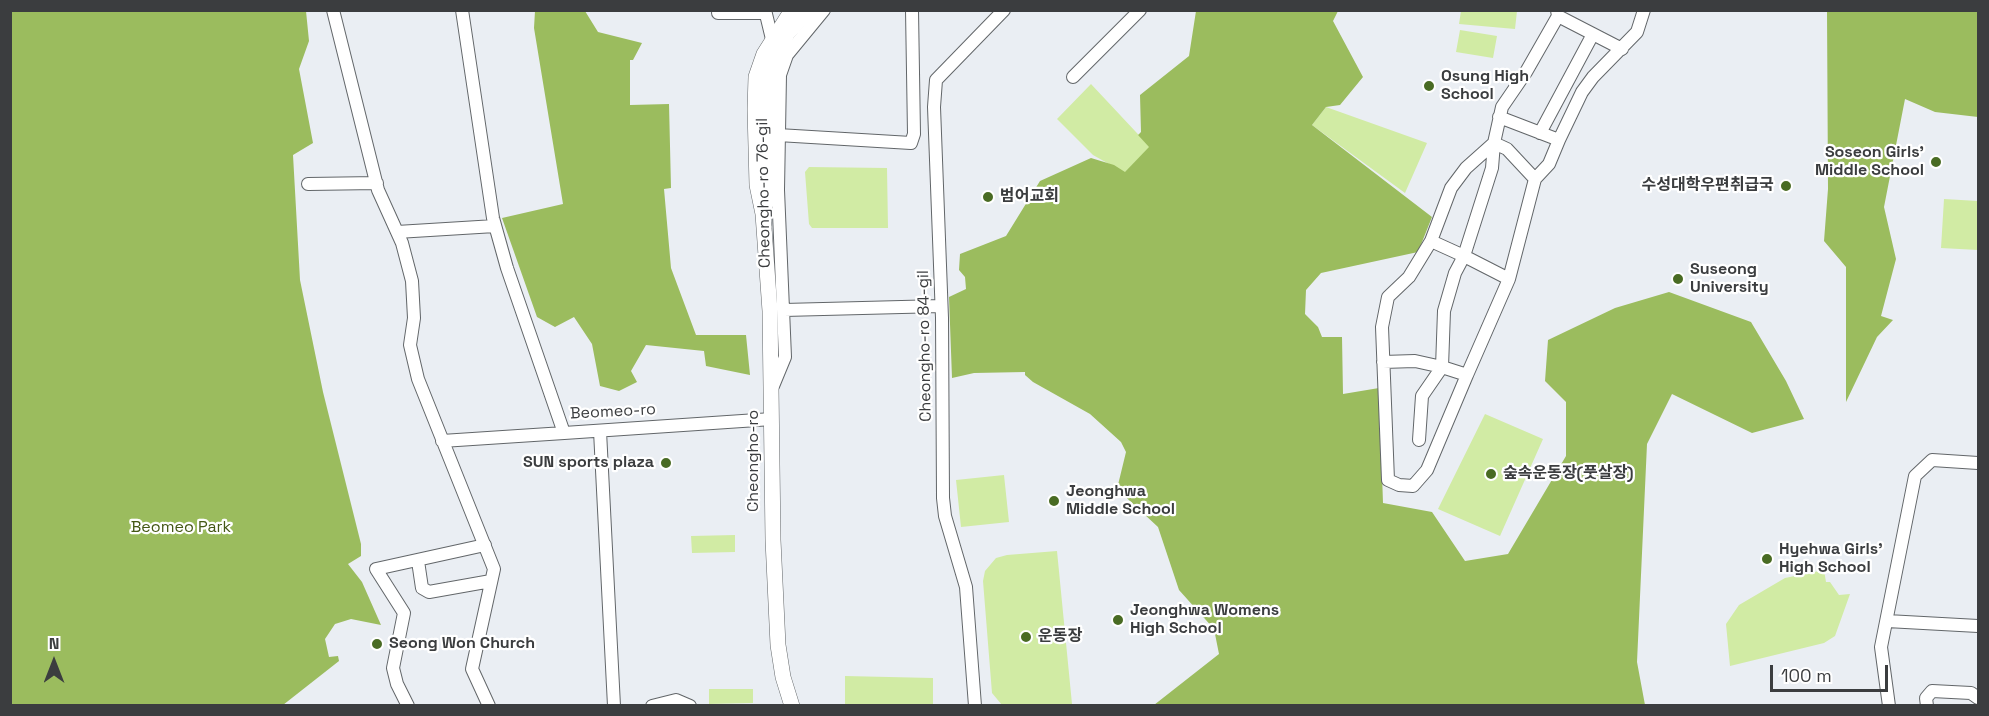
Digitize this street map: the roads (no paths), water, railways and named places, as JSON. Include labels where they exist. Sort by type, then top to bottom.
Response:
[{"type":"main road","name":"Cheongho-ro","points":[[792,10],[764,54],[755,87],[757,185],[763,214],[772,387],[772,540],[778,645],[783,677],[792,705]]},
{"type":"main road","name":"Cheongho-ro","points":[[763,214],[769,185],[770,73],[787,34],[809,10]]},
{"type":"street","points":[[333,10],[377,183],[397,232],[412,281],[414,318],[410,345],[415,368],[494,569],[472,669],[489,705]]},
{"type":"street","name":"Beomeo-ro","points":[[462,10],[488,194],[495,226],[564,433],[772,419]]},
{"type":"street","name":"Cheongho-ro 76-gil","points":[[772,387],[785,357],[778,135],[782,66],[787,55],[824,10]]},
{"type":"street","points":[[778,135],[911,143],[914,140],[912,10]]},
{"type":"street","points":[[914,76],[936,80],[1004,10]]},
{"type":"street","points":[[1073,77],[1140,10]]},
{"type":"street","points":[[1573,22],[1579,10]]},
{"type":"street","points":[[1494,143],[1466,168],[1451,188],[1431,241],[1409,277],[1388,297],[1382,327],[1388,480],[1399,485],[1413,486],[1427,470],[1509,279],[1535,179],[1549,164],[1582,92],[1593,77],[1637,32],[1644,10]]},
{"type":"street","points":[[720,12],[765,12],[772,39]]},
{"type":"street","points":[[1419,440],[1422,396],[1442,367],[1444,311],[1492,168],[1494,143],[1502,107],[1557,13],[1622,49]]},
{"type":"street","points":[[1540,133],[1593,34]]},
{"type":"street","name":"Cheongho-ro 84-gil","points":[[936,80],[935,145],[941,306],[943,498],[945,516],[966,587],[975,705]]},
{"type":"street","points":[[1499,117],[1559,140]]},
{"type":"street","points":[[1494,143],[1507,149],[1535,179]]},
{"type":"street","points":[[308,184],[377,183]]},
{"type":"street","points":[[397,232],[495,226]]},
{"type":"street","points":[[1431,241],[1509,279]]},
{"type":"street","points":[[784,310],[941,306]]},
{"type":"street","points":[[1383,362],[1415,361],[1467,375]]},
{"type":"street","points":[[600,431],[614,705]]},
{"type":"street","points":[[442,441],[564,433]]},
{"type":"street","points":[[1889,705],[1881,646],[1915,476],[1932,460],[1978,463]]},
{"type":"street","points":[[408,705],[397,684],[393,668],[404,613],[376,569],[485,545]]},
{"type":"street","points":[[417,561],[422,588],[429,592],[491,581]]},
{"type":"street","points":[[1887,621],[1978,626]]},
{"type":"street","points":[[1927,705],[1926,698],[1932,691],[1965,693],[1978,698]]},
{"type":"street","points":[[652,705],[676,700],[690,705]]},
{"type":"place","name":"Osung High School","points":[[1429,86]]},
{"type":"place","name":"Soseon Girls' Middle School","points":[[1936,162]]},
{"type":"place","name":"수성대학우편취급국","points":[[1786,186]]},
{"type":"place","name":"범어교회","points":[[988,197]]},
{"type":"place","name":"Suseong University","points":[[1678,279]]},
{"type":"place","name":"SUN sports plaza","points":[[666,463]]},
{"type":"place","name":"숲속운동장(풋살장)","points":[[1491,474]]},
{"type":"place","name":"Jeonghwa Middle School","points":[[1054,501]]},
{"type":"place","name":"Hyehwa Girls' High School","points":[[1767,559]]},
{"type":"place","name":"Jeonghwa Womens High School","points":[[1118,620]]},
{"type":"place","name":"운동장","points":[[1026,637]]},
{"type":"place","name":"Seong Won Church","points":[[377,644]]},
{"type":"park label","name":"Beomeo Park","points":[[181,528]]}]
